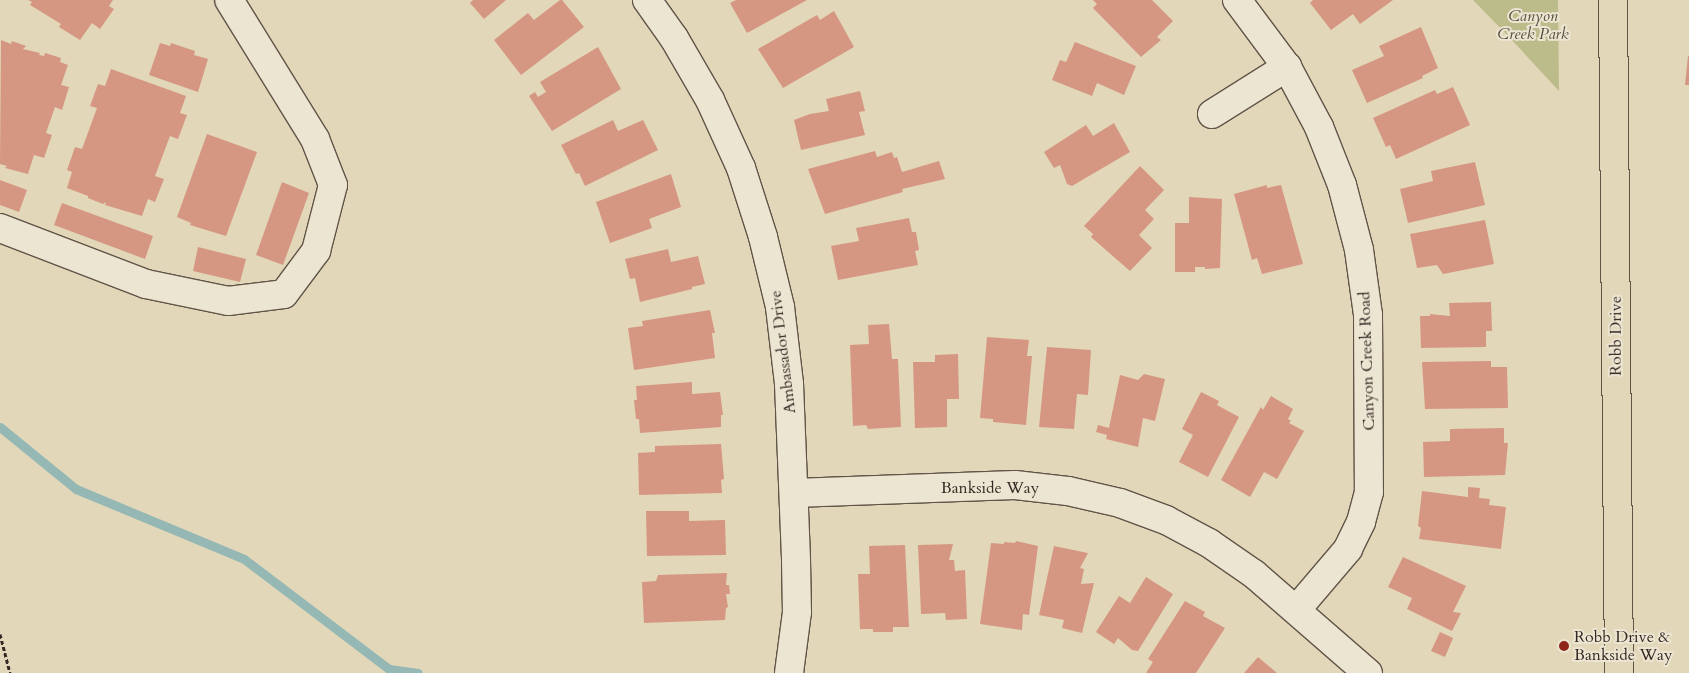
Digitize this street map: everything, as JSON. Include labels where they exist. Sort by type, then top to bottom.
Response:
[{"type":"main road","name":"Robb Drive","points":[[1613,0],[1619,673]]},
{"type":"street","points":[[0,228],[146,284],[228,301],[284,294],[316,251],[333,185],[315,139],[229,0]]},
{"type":"street","name":"Ambassador Drive","points":[[648,0],[674,38],[710,100],[740,168],[763,237],[780,307],[788,375],[794,493],[797,612],[789,673]]},
{"type":"street","name":"Canyon Creek Road","points":[[1236,0],[1287,67],[1319,126],[1342,185],[1359,250],[1368,315],[1369,492],[1361,522],[1348,548],[1296,610]]},
{"type":"street","points":[[1212,114],[1287,67]]},
{"type":"street","name":"Bankside Way","points":[[794,493],[1015,485],[1085,495],[1120,503],[1166,520],[1209,543],[1254,574],[1368,673]]},
{"type":"path","points":[[0,634],[10,673]]},
{"type":"green space","name":"Canyon Creek Park","points":[[1473,0],[1558,0],[1559,91],[1510,38]]},
{"type":"building","points":[[28,0],[113,0],[109,6],[114,9],[100,29],[92,23],[80,40],[59,27],[61,24],[30,5],[32,2]]},
{"type":"building","points":[[473,0],[506,0],[484,19],[470,3]]},
{"type":"building","points":[[560,0],[584,27],[521,75],[494,40],[528,13],[534,20]]},
{"type":"building","points":[[736,0],[807,0],[747,33],[730,3]]},
{"type":"building","points":[[1093,0],[1152,0],[1173,21],[1157,37],[1161,40],[1141,57],[1093,8],[1097,4]]},
{"type":"building","points":[[1313,0],[1393,0],[1360,24],[1353,14],[1331,30],[1310,3]]},
{"type":"building","points":[[834,11],[854,47],[783,88],[758,49],[817,15],[820,20]]},
{"type":"building","points":[[1421,27],[1438,68],[1422,76],[1423,78],[1367,103],[1352,70],[1384,56],[1379,46]]},
{"type":"building","points":[[1,40],[11,44],[12,41],[26,46],[23,49],[40,53],[39,55],[44,56],[45,53],[61,58],[60,62],[68,65],[61,85],[69,87],[62,110],[55,107],[46,133],[52,135],[44,158],[34,155],[28,174],[5,168],[7,166],[0,164]]},
{"type":"building","points":[[1075,42],[1136,66],[1124,95],[1097,83],[1092,96],[1052,80],[1060,60],[1066,62]]},
{"type":"building","points":[[160,43],[170,46],[171,43],[195,51],[194,55],[208,59],[198,92],[149,75]]},
{"type":"building","points":[[598,47],[621,89],[552,131],[529,96],[535,92],[538,97],[546,92],[540,82]]},
{"type":"building","points":[[1688,56],[1689,85],[1685,85]]},
{"type":"building","points":[[111,69],[186,96],[180,113],[187,115],[178,139],[170,136],[155,176],[164,179],[155,202],[148,199],[142,216],[105,205],[106,202],[103,204],[67,188],[72,172],[67,170],[75,147],[82,149],[97,108],[90,106],[98,84],[105,86]]},
{"type":"building","points":[[1453,87],[1470,125],[1396,159],[1390,145],[1386,147],[1373,118],[1435,90],[1437,94]]},
{"type":"building","points":[[860,91],[865,111],[859,112],[865,135],[801,150],[794,120],[810,114],[829,111],[826,99]]},
{"type":"building","points":[[613,120],[618,131],[643,120],[658,150],[585,186],[579,173],[576,174],[561,145]]},
{"type":"building","points":[[1114,123],[1130,152],[1072,186],[1067,184],[1060,165],[1054,168],[1044,152],[1086,125],[1093,136]]},
{"type":"building","points":[[207,134],[257,152],[226,236],[190,225],[191,223],[177,217]]},
{"type":"building","points":[[875,151],[877,157],[892,152],[894,158],[897,157],[902,172],[939,161],[945,179],[902,189],[903,192],[825,214],[808,169]]},
{"type":"building","points":[[1475,162],[1485,205],[1408,223],[1400,189],[1433,181],[1431,171]]},
{"type":"building","points":[[1140,166],[1164,190],[1145,210],[1154,219],[1139,235],[1152,248],[1130,271],[1091,237],[1093,234],[1084,226]]},
{"type":"building","points":[[671,174],[681,207],[649,219],[652,228],[610,243],[596,202]]},
{"type":"building","points":[[0,180],[27,190],[19,212],[0,205]]},
{"type":"building","points":[[282,182],[309,193],[283,265],[256,255]]},
{"type":"building","points":[[1267,185],[1267,188],[1281,185],[1303,264],[1262,274],[1257,258],[1252,260],[1234,194]]},
{"type":"building","points":[[1189,197],[1222,199],[1220,268],[1205,269],[1205,267],[1195,267],[1195,272],[1175,272],[1175,223],[1189,223]]},
{"type":"building","points":[[62,203],[153,236],[145,259],[54,225]]},
{"type":"building","points":[[909,218],[912,232],[916,232],[919,250],[915,251],[918,265],[838,280],[831,246],[859,241],[856,228]]},
{"type":"building","points":[[1485,220],[1494,264],[1443,274],[1437,265],[1417,268],[1410,234]]},
{"type":"building","points":[[198,247],[246,259],[240,282],[193,271]]},
{"type":"building","points":[[668,249],[671,262],[698,256],[705,284],[640,302],[635,278],[630,279],[625,259]]},
{"type":"building","points":[[1491,302],[1492,331],[1486,331],[1486,347],[1421,348],[1420,316],[1430,316],[1430,314],[1450,316],[1449,303]]},
{"type":"building","points":[[710,310],[715,333],[712,333],[715,358],[634,370],[628,328],[643,326],[642,321]]},
{"type":"building","points":[[889,324],[892,359],[898,359],[901,427],[868,429],[866,425],[853,426],[850,345],[869,344],[868,325]]},
{"type":"building","points":[[987,337],[1029,340],[1027,356],[1032,356],[1026,425],[993,422],[993,419],[980,418]]},
{"type":"building","points":[[1047,347],[1091,350],[1088,395],[1077,394],[1074,429],[1039,427]]},
{"type":"building","points":[[958,354],[959,399],[947,399],[947,427],[915,428],[913,362],[935,362],[935,355]]},
{"type":"building","points":[[1491,361],[1491,367],[1507,367],[1508,408],[1425,409],[1422,362]]},
{"type":"building","points":[[1144,374],[1165,379],[1155,421],[1143,418],[1138,447],[1106,439],[1107,435],[1096,432],[1098,425],[1109,428],[1120,375],[1138,380]]},
{"type":"building","points":[[692,382],[692,394],[720,392],[723,415],[721,415],[721,427],[640,433],[639,419],[636,419],[634,400],[637,400],[636,386]]},
{"type":"building","points":[[1201,392],[1219,401],[1217,405],[1239,417],[1208,477],[1179,462],[1193,435],[1182,429]]},
{"type":"building","points":[[1271,396],[1293,409],[1288,419],[1291,421],[1289,423],[1304,431],[1277,479],[1264,472],[1250,497],[1221,480],[1261,407],[1263,410]]},
{"type":"building","points":[[1504,428],[1504,443],[1508,443],[1505,475],[1424,477],[1423,442],[1450,441],[1450,429]]},
{"type":"building","points":[[721,444],[724,479],[721,480],[722,493],[639,495],[638,453],[655,452],[655,446]]},
{"type":"building","points":[[1468,487],[1480,488],[1479,498],[1490,499],[1489,505],[1506,507],[1501,549],[1419,539],[1421,528],[1418,526],[1422,491],[1468,497]]},
{"type":"building","points":[[646,511],[689,511],[689,521],[725,520],[726,555],[647,556]]},
{"type":"building","points":[[1016,541],[1038,546],[1029,615],[1023,614],[1022,630],[980,624],[991,543],[1004,544],[1004,542],[1015,543]]},
{"type":"building","points":[[953,544],[949,560],[954,560],[955,571],[965,570],[967,619],[946,620],[945,613],[921,614],[918,545]]},
{"type":"building","points":[[905,545],[909,627],[893,627],[893,632],[873,632],[873,629],[860,629],[858,574],[870,574],[869,546]]},
{"type":"building","points":[[1054,546],[1088,553],[1080,568],[1084,569],[1081,584],[1094,583],[1082,633],[1062,628],[1064,620],[1039,615]]},
{"type":"building","points":[[1403,557],[1466,586],[1453,612],[1461,613],[1452,631],[1407,609],[1412,598],[1388,587]]},
{"type":"building","points":[[727,573],[726,585],[729,585],[730,594],[726,594],[728,607],[726,608],[725,620],[644,623],[642,582],[656,581],[658,575]]},
{"type":"building","points":[[1146,577],[1173,594],[1138,651],[1132,650],[1118,638],[1114,644],[1096,632],[1119,596],[1130,603]]},
{"type":"building","points":[[1185,601],[1205,612],[1203,616],[1225,628],[1196,673],[1146,673],[1153,662],[1148,659]]},
{"type":"building","points":[[1440,632],[1453,638],[1445,657],[1431,651]]},
{"type":"building","points":[[1258,657],[1277,673],[1244,673]]},
{"type":"waterway","points":[[0,427],[76,489],[244,559],[389,669],[418,673]]},
{"type":"place","name":"Robb Drive & Bankside Way","points":[[1564,646]]}]
